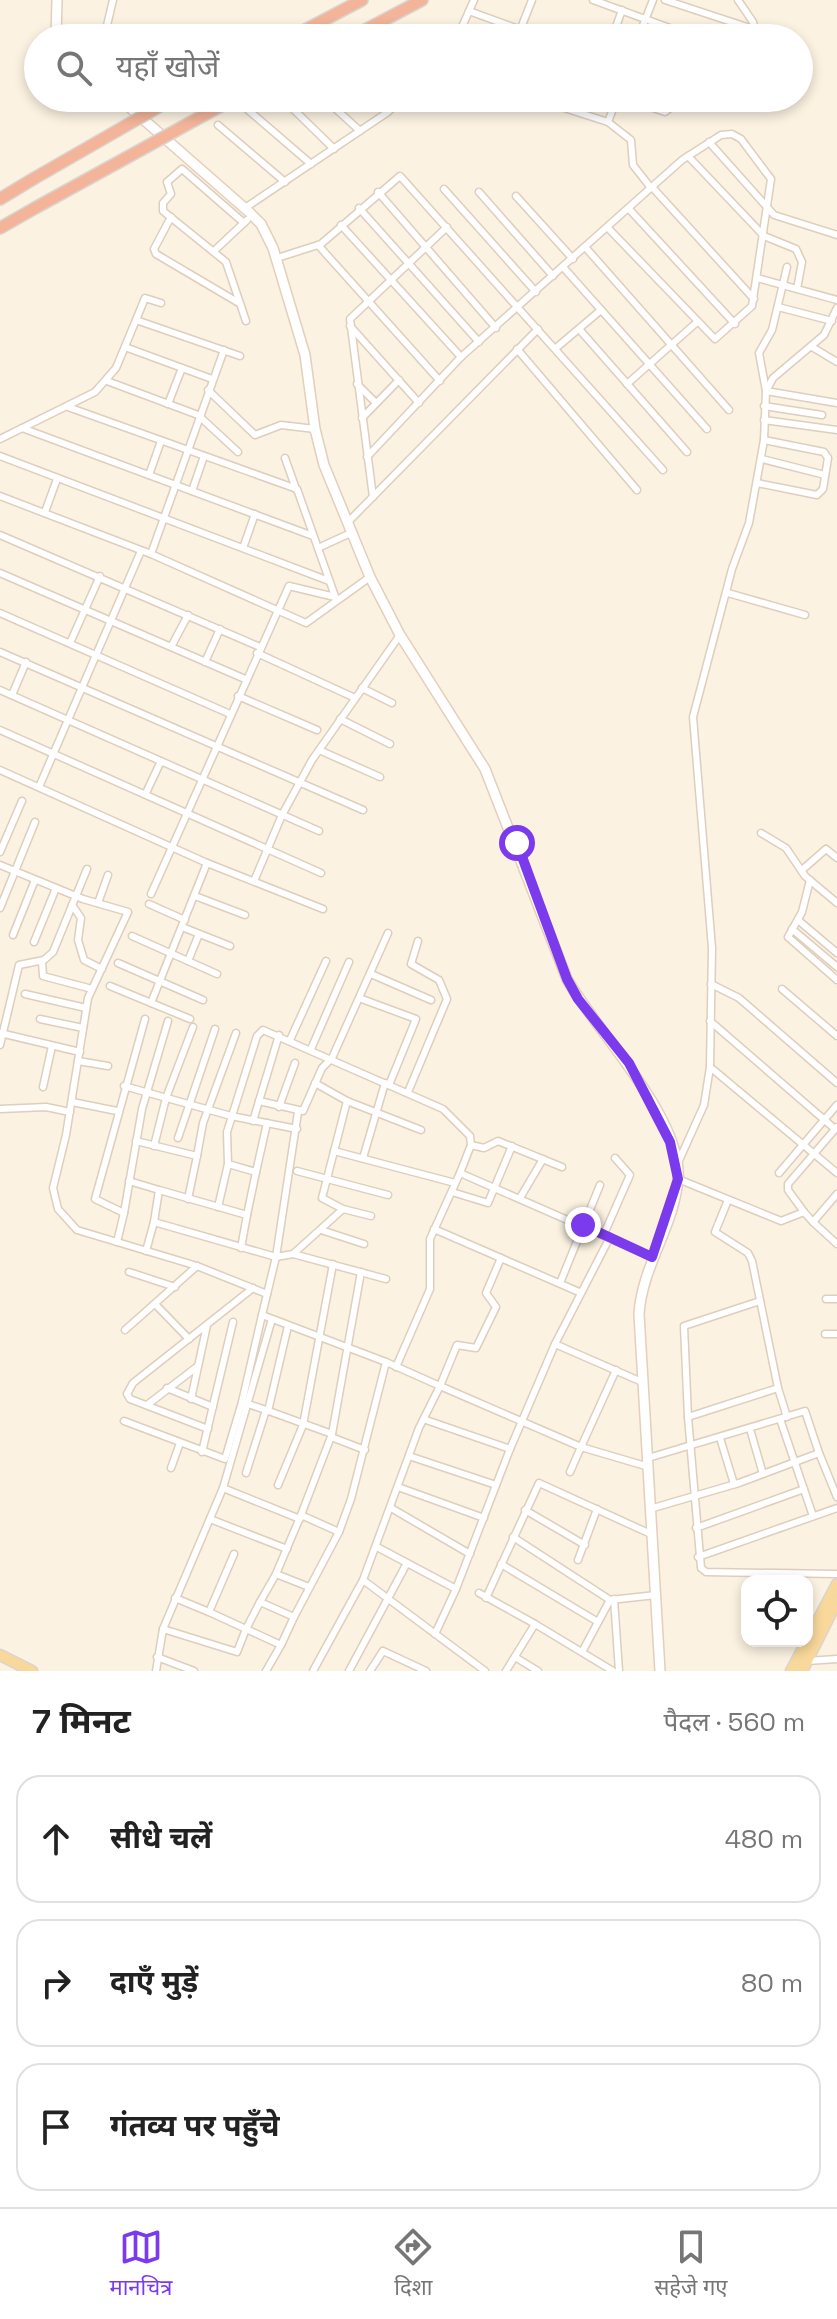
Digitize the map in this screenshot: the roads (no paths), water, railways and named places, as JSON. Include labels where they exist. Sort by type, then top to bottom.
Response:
[{"type":"highway","points":[[317,24],[362,0]]},
{"type":"highway","points":[[377,24],[422,0]]},
{"type":"highway","points":[[0,199],[150,112]]},
{"type":"highway","points":[[0,228],[210,112]]},
{"type":"main road","points":[[56,24],[57,0]]},
{"type":"main road","points":[[135,112],[261,224],[277,258],[305,355],[315,429],[324,465],[370,577],[400,635],[485,769],[567,979],[642,1084],[677,1165],[678,1179],[640,1294],[642,1382],[653,1508],[660,1671]]},
{"type":"main road","points":[[804,1666],[835,1601],[837,1584]]},
{"type":"main road","points":[[791,1671],[835,1601]]},
{"type":"main road","points":[[0,1655],[32,1671]]},
{"type":"street","points":[[107,24],[113,0]]},
{"type":"street","points":[[464,24],[474,0]]},
{"type":"street","points":[[523,24],[532,0]]},
{"type":"street","points":[[593,0],[661,24]]},
{"type":"street","points":[[644,24],[653,0]]},
{"type":"street","points":[[665,0],[684,3],[733,24]]},
{"type":"street","points":[[738,0],[751,24]]},
{"type":"street","points":[[617,24],[622,10]]},
{"type":"street","points":[[469,11],[505,24]]},
{"type":"street","points":[[250,112],[311,164]]},
{"type":"street","points":[[296,112],[334,149]]},
{"type":"street","points":[[339,112],[360,131]]},
{"type":"street","points":[[214,251],[244,223],[248,212],[285,182],[386,112]]},
{"type":"street","points":[[577,112],[608,122],[631,140],[633,165],[754,299]]},
{"type":"street","points":[[608,122],[612,112]]},
{"type":"street","points":[[218,125],[285,182]]},
{"type":"street","points":[[367,457],[461,357],[688,156],[728,133],[741,139],[771,179],[754,299],[746,314],[715,339],[696,323],[608,228]]},
{"type":"street","points":[[709,142],[768,209],[782,218],[837,235]]},
{"type":"street","points":[[688,156],[764,236],[796,249],[800,255],[797,289]]},
{"type":"street","points":[[244,223],[179,169],[166,184],[171,194],[162,206],[226,262],[246,321]]},
{"type":"street","points":[[277,258],[318,245],[400,176],[663,470]]},
{"type":"street","points":[[444,189],[536,292]]},
{"type":"street","points":[[378,192],[496,328]]},
{"type":"street","points":[[479,192],[553,276]]},
{"type":"street","points":[[516,196],[573,259]]},
{"type":"street","points":[[359,208],[479,342]]},
{"type":"street","points":[[629,209],[735,324]]},
{"type":"street","points":[[171,217],[154,249],[156,254],[239,303]]},
{"type":"street","points":[[341,225],[461,357]]},
{"type":"street","points":[[373,497],[351,316],[447,227]]},
{"type":"street","points":[[318,245],[440,381]]},
{"type":"street","points":[[586,248],[729,410]]},
{"type":"street","points":[[563,267],[707,429]]},
{"type":"street","points":[[677,1165],[704,1105],[710,1067],[712,948],[704,874],[702,793],[692,734],[693,717],[757,483],[764,440],[766,391],[759,353],[772,330],[787,267]]},
{"type":"street","points":[[757,278],[837,300]]},
{"type":"street","points":[[0,439],[95,392],[107,381],[145,298],[161,303]]},
{"type":"street","points":[[778,307],[832,321]]},
{"type":"street","points":[[766,391],[773,378],[812,347],[832,321],[837,308]]},
{"type":"street","points":[[556,348],[601,310]]},
{"type":"street","points":[[136,320],[240,356]]},
{"type":"street","points":[[627,384],[696,323]]},
{"type":"street","points":[[350,326],[419,403]]},
{"type":"street","points":[[318,548],[350,527],[373,497],[538,329]]},
{"type":"street","points":[[579,329],[687,452]]},
{"type":"street","points":[[125,347],[212,379]]},
{"type":"street","points":[[812,347],[837,362]]},
{"type":"street","points":[[517,349],[637,490]]},
{"type":"street","points":[[151,554],[198,415],[224,350]]},
{"type":"street","points":[[168,404],[182,368]]},
{"type":"street","points":[[362,418],[399,380]]},
{"type":"street","points":[[107,381],[198,415],[238,452]]},
{"type":"street","points":[[357,384],[376,403]]},
{"type":"street","points":[[208,390],[255,435],[260,436],[281,425],[315,429]]},
{"type":"street","points":[[766,391],[837,403]]},
{"type":"street","points":[[764,406],[822,415]]},
{"type":"street","points":[[68,407],[297,489]]},
{"type":"street","points":[[764,420],[837,430]]},
{"type":"street","points":[[22,428],[313,536]]},
{"type":"street","points":[[757,483],[817,495],[828,458],[824,452],[764,440]]},
{"type":"street","points":[[149,475],[161,441]]},
{"type":"street","points":[[0,456],[329,581]]},
{"type":"street","points":[[192,491],[204,456]]},
{"type":"street","points":[[285,458],[336,600]]},
{"type":"street","points":[[762,459],[825,475]]},
{"type":"street","points":[[45,512],[57,479]]},
{"type":"street","points":[[0,496],[151,554],[306,623],[370,577]]},
{"type":"street","points":[[243,548],[255,514]]},
{"type":"street","points":[[0,535],[220,629],[355,698]]},
{"type":"street","points":[[39,787],[141,551]]},
{"type":"street","points":[[0,573],[245,679]]},
{"type":"street","points":[[70,643],[100,576]]},
{"type":"street","points":[[151,894],[276,610],[291,585],[336,600]]},
{"type":"street","points":[[728,593],[805,615]]},
{"type":"street","points":[[0,613],[230,714]]},
{"type":"street","points":[[171,647],[188,615]]},
{"type":"street","points":[[205,662],[220,629]]},
{"type":"street","points":[[254,881],[299,783],[400,635]]},
{"type":"street","points":[[0,652],[363,810]]},
{"type":"street","points":[[12,695],[26,662]]},
{"type":"street","points":[[362,688],[392,703]]},
{"type":"street","points":[[0,690],[319,831]]},
{"type":"street","points":[[238,696],[317,730]]},
{"type":"street","points":[[340,719],[390,744]]},
{"type":"street","points":[[0,730],[321,873]]},
{"type":"street","points":[[319,750],[380,777]]},
{"type":"street","points":[[146,793],[161,761]]},
{"type":"street","points":[[0,770],[207,863],[323,909]]},
{"type":"street","points":[[0,852],[22,801]]},
{"type":"street","points":[[0,908],[35,822]]},
{"type":"street","points":[[761,833],[786,848],[810,880],[837,903]]},
{"type":"street","points":[[802,870],[826,849],[837,858]]},
{"type":"street","points":[[151,1003],[207,863]]},
{"type":"street","points":[[0,865],[75,896],[126,910],[129,915],[92,989],[86,1008],[72,1102],[53,1188],[58,1209],[77,1230],[197,1266],[267,1294]]},
{"type":"street","points":[[0,1045],[19,965],[42,961],[53,952],[87,869]]},
{"type":"street","points":[[98,903],[108,875]]},
{"type":"street","points":[[13,935],[35,880]]},
{"type":"street","points":[[810,880],[789,939],[837,980]]},
{"type":"street","points":[[34,942],[56,888]]},
{"type":"street","points":[[195,896],[245,915]]},
{"type":"street","points":[[149,904],[199,934],[230,946]]},
{"type":"street","points":[[72,905],[81,918],[78,940],[84,960],[102,969]]},
{"type":"street","points":[[798,920],[837,953]]},
{"type":"street","points":[[792,929],[837,967]]},
{"type":"street","points":[[259,1101],[303,1111],[315,1083],[332,1058],[388,933]]},
{"type":"street","points":[[188,961],[199,934]]},
{"type":"street","points":[[132,936],[217,974]]},
{"type":"street","points":[[408,1092],[447,999],[439,980],[411,964],[418,941]]},
{"type":"street","points":[[42,961],[43,976],[92,989]]},
{"type":"street","points":[[290,1040],[326,961]]},
{"type":"street","points":[[311,1049],[349,962]]},
{"type":"street","points":[[118,963],[203,1000]]},
{"type":"street","points":[[371,974],[431,1000]]},
{"type":"street","points":[[711,984],[732,992],[837,1083]]},
{"type":"street","points":[[110,986],[190,1019]]},
{"type":"street","points":[[782,989],[837,1036]]},
{"type":"street","points":[[25,994],[86,1008]]},
{"type":"street","points":[[359,998],[416,1019],[376,1111],[363,1158]]},
{"type":"street","points":[[40,1019],[83,1028]]},
{"type":"street","points":[[124,1213],[95,1199],[145,1019]]},
{"type":"street","points":[[117,1242],[146,1092],[168,1021]]},
{"type":"street","points":[[710,1021],[836,1128],[787,1187],[804,1212],[837,1244]]},
{"type":"street","points":[[154,1146],[166,1098],[193,1027]]},
{"type":"street","points":[[178,1138],[215,1029]]},
{"type":"street","points":[[218,1207],[228,1164],[226,1136],[231,1116],[257,1036],[263,1030],[408,1092],[445,1112],[467,1133],[471,1145],[434,1229],[429,1248],[430,1289],[396,1367]]},
{"type":"street","points":[[1,1033],[80,1052]]},
{"type":"street","points":[[188,1199],[208,1110],[236,1033]]},
{"type":"street","points":[[253,1121],[279,1035]]},
{"type":"street","points":[[43,1087],[52,1046]]},
{"type":"street","points":[[78,1061],[108,1066]]},
{"type":"street","points":[[279,1107],[295,1063]]},
{"type":"street","points":[[710,1067],[837,1173]]},
{"type":"street","points":[[315,1083],[347,1101],[421,1130]]},
{"type":"street","points":[[124,1086],[231,1116],[297,1129]]},
{"type":"street","points":[[347,1101],[322,1198],[343,1209],[371,1216]]},
{"type":"street","points":[[72,1102],[117,1111]]},
{"type":"street","points":[[779,1173],[837,1105]]},
{"type":"street","points":[[0,1109],[46,1107],[70,1112]]},
{"type":"street","points":[[156,1671],[163,1629],[233,1462],[276,1257],[298,1112]]},
{"type":"street","points":[[241,1248],[267,1123]]},
{"type":"street","points":[[136,1141],[197,1156]]},
{"type":"street","points":[[471,1145],[484,1148],[495,1141],[562,1167]]},
{"type":"street","points":[[452,1192],[486,1204],[512,1146]]},
{"type":"street","points":[[334,1151],[455,1183]]},
{"type":"street","points":[[435,1634],[555,1344],[607,1236],[630,1175],[615,1158]]},
{"type":"street","points":[[520,1198],[543,1159]]},
{"type":"street","points":[[228,1164],[256,1172]]},
{"type":"street","points":[[297,1171],[388,1195]]},
{"type":"street","points":[[460,1173],[652,1257]]},
{"type":"street","points":[[678,1179],[781,1221],[804,1212]]},
{"type":"street","points":[[129,1181],[247,1215]]},
{"type":"street","points":[[560,1283],[600,1185]]},
{"type":"street","points":[[146,1251],[159,1190]]},
{"type":"street","points":[[813,1222],[837,1194]]},
{"type":"street","points":[[728,1200],[715,1232],[748,1253],[783,1418],[813,1516]]},
{"type":"street","points":[[293,1254],[343,1209]]},
{"type":"street","points":[[154,1222],[276,1257],[293,1254],[386,1279]]},
{"type":"street","points":[[434,1229],[579,1292]]},
{"type":"street","points":[[321,1230],[364,1244]]},
{"type":"street","points":[[313,1671],[363,1580],[409,1456],[457,1345],[476,1348],[481,1341],[496,1307],[486,1293],[501,1258]]},
{"type":"street","points":[[278,1485],[303,1425],[333,1264]]},
{"type":"street","points":[[125,1330],[197,1266]]},
{"type":"street","points":[[129,1272],[175,1287]]},
{"type":"street","points":[[163,1629],[234,1653],[276,1574],[331,1435],[361,1272]]},
{"type":"street","points":[[208,1429],[128,1397],[130,1387],[253,1288]]},
{"type":"street","points":[[826,1299],[837,1299]]},
{"type":"street","points":[[760,1301],[684,1326],[698,1557],[706,1572],[837,1574]]},
{"type":"street","points":[[156,1305],[189,1339]]},
{"type":"street","points":[[262,1315],[386,1362],[581,1447],[649,1463],[805,1411],[837,1497]]},
{"type":"street","points":[[225,1459],[272,1319]]},
{"type":"street","points":[[202,1452],[233,1322]]},
{"type":"street","points":[[191,1399],[207,1325]]},
{"type":"street","points":[[246,1473],[267,1410],[288,1326]]},
{"type":"street","points":[[825,1334],[837,1334]]},
{"type":"street","points":[[555,1344],[642,1382]]},
{"type":"street","points":[[266,1671],[339,1532],[365,1450],[386,1362]]},
{"type":"street","points":[[147,1405],[198,1366]]},
{"type":"street","points":[[570,1472],[616,1370]]},
{"type":"street","points":[[167,1388],[213,1407]]},
{"type":"street","points":[[688,1417],[778,1388]]},
{"type":"street","points":[[246,1403],[365,1450]]},
{"type":"street","points":[[426,1420],[510,1449]]},
{"type":"street","points":[[124,1421],[233,1462]]},
{"type":"street","points":[[750,1429],[763,1474]]},
{"type":"street","points":[[720,1438],[734,1484]]},
{"type":"street","points":[[171,1468],[180,1443]]},
{"type":"street","points":[[653,1508],[734,1484],[819,1453]]},
{"type":"street","points":[[409,1456],[496,1485]]},
{"type":"street","points":[[486,1598],[539,1483],[654,1536]]},
{"type":"street","points":[[398,1487],[484,1518]]},
{"type":"street","points":[[223,1488],[339,1532]]},
{"type":"street","points":[[696,1528],[804,1489]]},
{"type":"street","points":[[391,1508],[470,1554]]},
{"type":"street","points":[[698,1557],[837,1508]]},
{"type":"street","points":[[578,1560],[597,1509]]},
{"type":"street","points":[[525,1510],[585,1545]]},
{"type":"street","points":[[210,1519],[287,1549]]},
{"type":"street","points":[[513,1537],[612,1600],[656,1595]]},
{"type":"street","points":[[377,1547],[456,1589]]},
{"type":"street","points":[[209,1612],[234,1554]]},
{"type":"street","points":[[349,1671],[407,1563]]},
{"type":"street","points":[[501,1564],[598,1622]]},
{"type":"street","points":[[276,1574],[309,1587]]},
{"type":"street","points":[[363,1580],[485,1671]]},
{"type":"street","points":[[479,1593],[613,1671]]},
{"type":"street","points":[[175,1598],[281,1645]]},
{"type":"street","points":[[582,1652],[612,1600]]},
{"type":"street","points":[[612,1600],[619,1671]]},
{"type":"street","points":[[260,1602],[294,1617]]},
{"type":"street","points":[[506,1671],[535,1624]]},
{"type":"street","points":[[370,1671],[383,1651],[426,1671]]},
{"type":"street","points":[[157,1657],[194,1671]]},
{"type":"street","points":[[515,1657],[538,1671]]},
{"type":"street","points":[[804,1666],[837,1659]]}]
